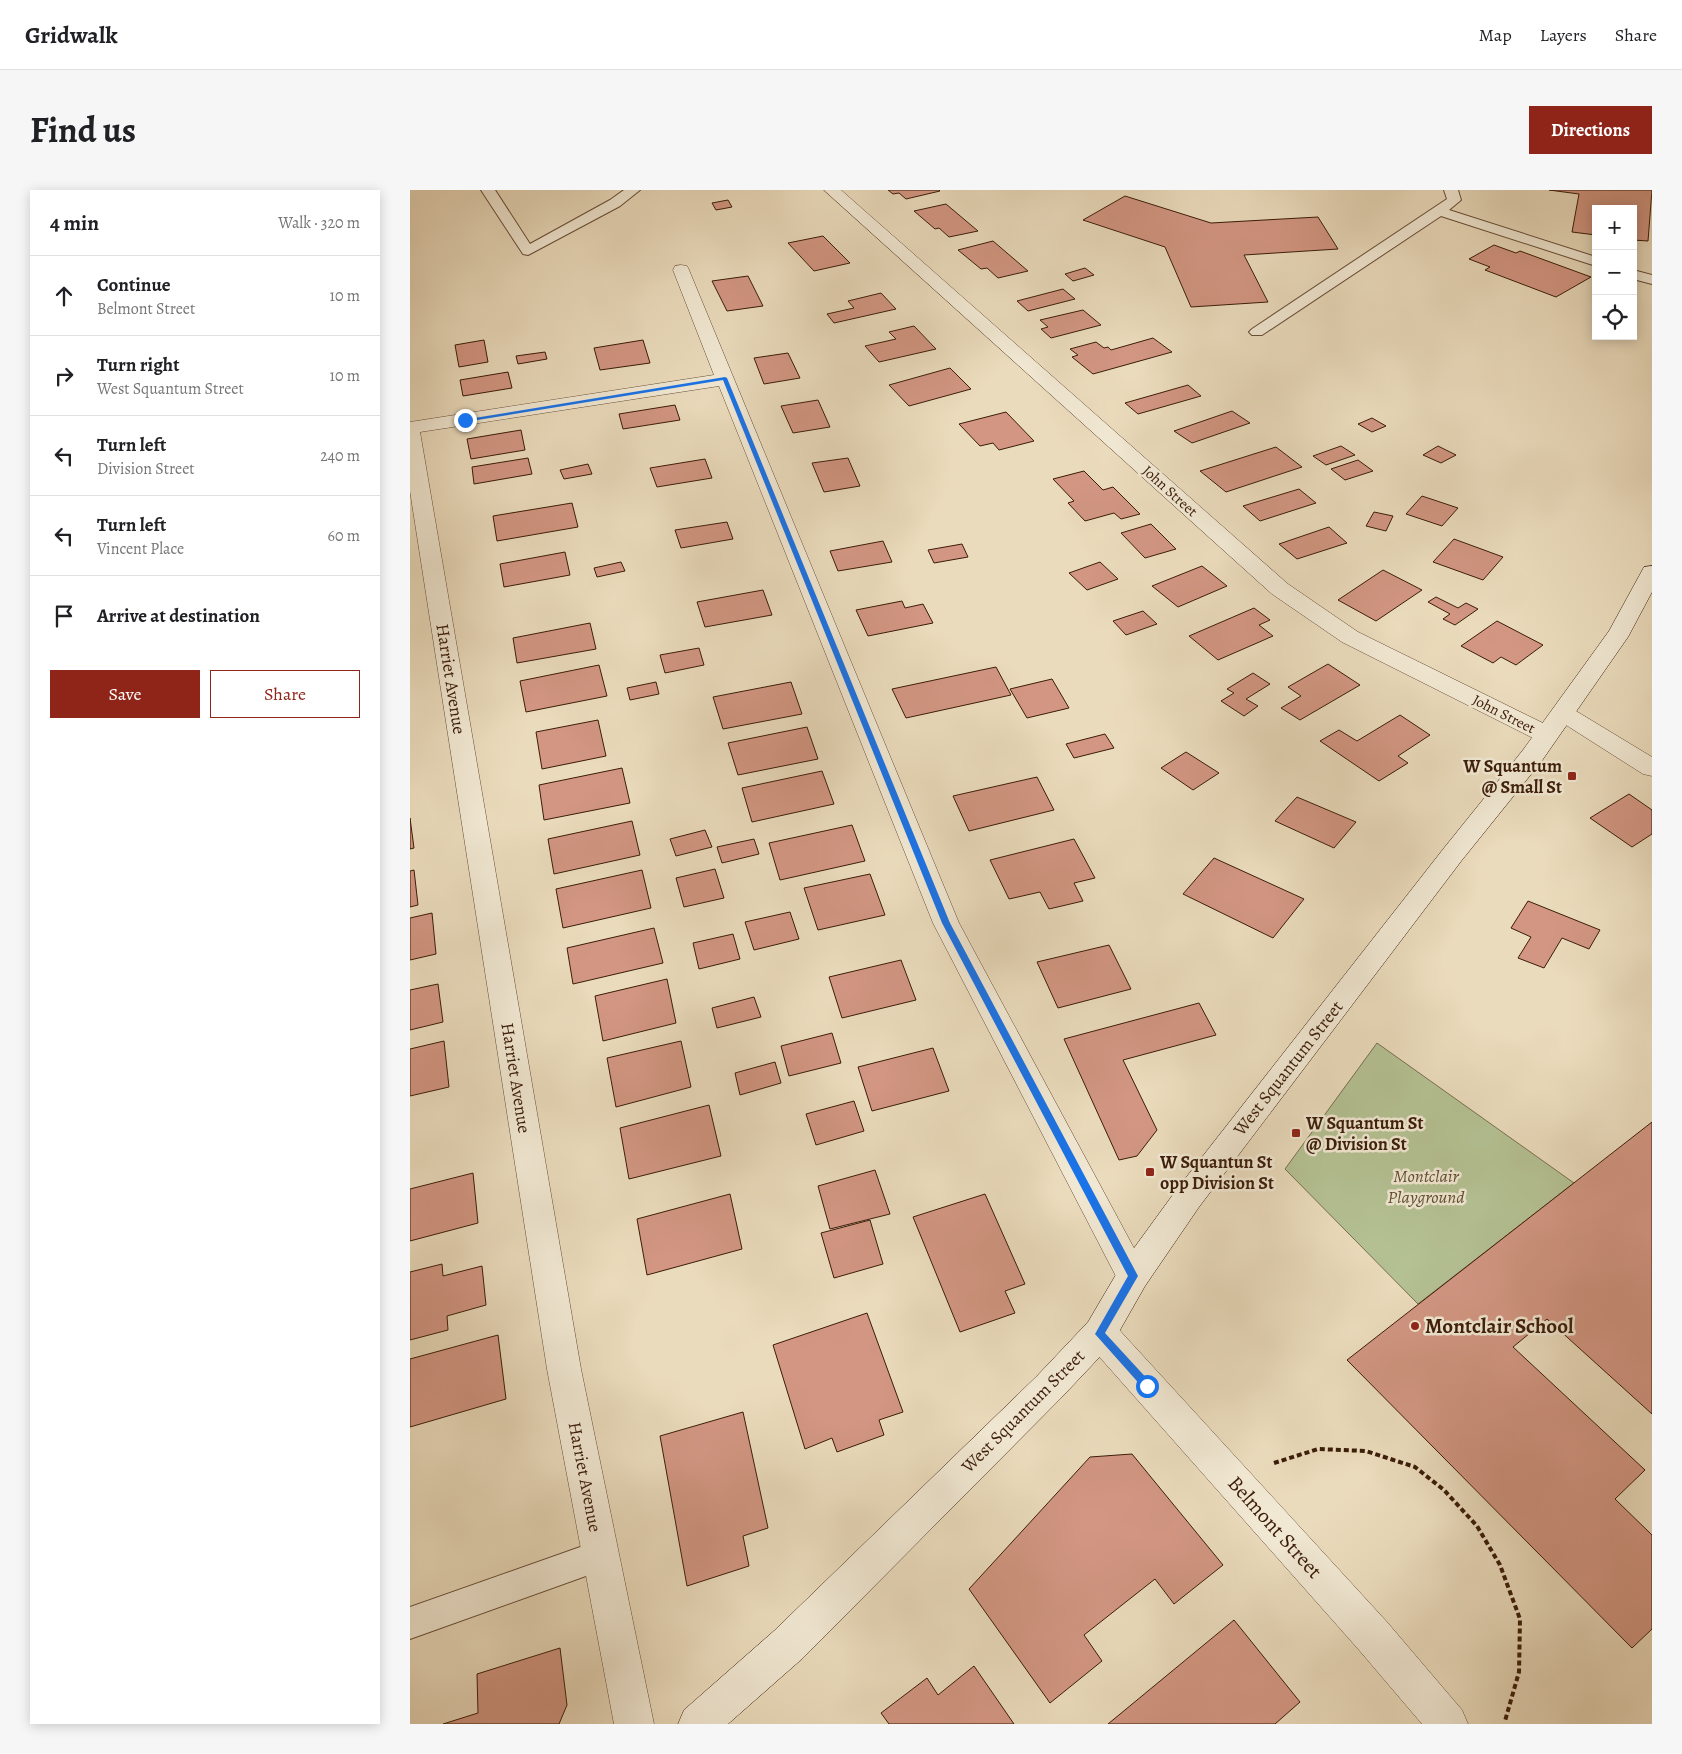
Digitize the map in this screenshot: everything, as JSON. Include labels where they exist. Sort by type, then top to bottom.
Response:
[{"type":"street","name":"John Street","points":[[832,190],[1280,589],[1350,637],[1555,724],[1652,768]]},
{"type":"street","points":[[681,270],[946,923],[1133,1276]]},
{"type":"street","points":[[410,429],[725,378]]},
{"type":"street","name":"Harriet Avenue","points":[[410,429],[564,1369],[634,1724]]},
{"type":"street","name":"West Squantum Street","points":[[698,1724],[789,1644],[1042,1394],[1100,1334],[1133,1276],[1188,1198],[1555,724],[1620,632],[1652,572]]},
{"type":"street","name":"Belmont Street","points":[[1100,1334],[1373,1636],[1448,1724]]},
{"type":"lane","points":[[488,190],[528,251],[633,190]]},
{"type":"lane","points":[[1257,332],[1439,211],[1454,200],[1451,190]]},
{"type":"lane","points":[[1439,211],[1592,261]]},
{"type":"lane","points":[[1637,275],[1652,280]]},
{"type":"lane","points":[[410,1623],[600,1556]]},
{"type":"path","points":[[1274,1463],[1318,1449],[1366,1451],[1415,1467],[1444,1490],[1477,1526],[1500,1565],[1520,1619],[1519,1672],[1504,1722]]},
{"type":"green space","name":"Montclair Playground","points":[[1377,1043],[1574,1183],[1418,1304],[1285,1169]]},
{"type":"building","points":[[888,190],[940,191],[906,199],[899,193],[893,194]]},
{"type":"building","points":[[1549,190],[1652,190],[1648,241],[1637,240],[1637,205],[1592,205],[1592,234],[1572,232],[1579,194]]},
{"type":"building","points":[[1125,196],[1211,223],[1318,217],[1338,249],[1244,255],[1268,302],[1191,307],[1165,247],[1083,220]]},
{"type":"building","points":[[728,200],[732,207],[716,210],[712,203]]},
{"type":"building","points":[[946,204],[978,231],[949,237],[939,228],[935,229],[914,211]]},
{"type":"building","points":[[823,236],[850,263],[814,271],[788,243]]},
{"type":"building","points":[[993,241],[1028,271],[998,278],[987,268],[981,269],[958,250]]},
{"type":"building","points":[[1494,245],[1516,253],[1520,251],[1591,277],[1556,297],[1485,270],[1490,267],[1469,259]]},
{"type":"building","points":[[1085,268],[1094,275],[1073,281],[1065,274]]},
{"type":"building","points":[[748,276],[763,306],[727,311],[712,281]]},
{"type":"building","points":[[1063,289],[1075,299],[1028,311],[1017,301]]},
{"type":"building","points":[[881,293],[896,309],[834,323],[827,314],[854,308],[848,301]]},
{"type":"building","points":[[1083,310],[1101,325],[1051,338],[1041,329],[1048,327],[1040,320]]},
{"type":"building","points":[[914,326],[936,349],[879,362],[865,346],[896,339],[889,332]]},
{"type":"building","points":[[1153,338],[1172,352],[1093,374],[1072,357],[1078,355],[1070,349],[1096,342],[1104,348],[1108,347],[1111,350]]},
{"type":"building","points":[[484,340],[488,362],[459,367],[455,345]]},
{"type":"building","points":[[643,340],[650,363],[600,370],[594,348]]},
{"type":"building","points":[[545,352],[547,359],[518,364],[516,356]]},
{"type":"building","points":[[788,353],[800,378],[764,384],[754,358]]},
{"type":"building","points":[[950,368],[971,389],[909,406],[889,385]]},
{"type":"building","points":[[508,372],[512,388],[463,396],[460,380]]},
{"type":"building","points":[[1188,385],[1201,396],[1138,414],[1125,403]]},
{"type":"building","points":[[818,400],[830,427],[793,433],[781,406]]},
{"type":"building","points":[[675,405],[680,420],[623,429],[619,414]]},
{"type":"building","points":[[1232,411],[1250,423],[1192,443],[1174,431]]},
{"type":"building","points":[[1006,412],[1034,441],[999,450],[993,443],[980,446],[959,424]]},
{"type":"building","points":[[1372,418],[1386,426],[1372,432],[1358,424]]},
{"type":"building","points":[[521,430],[525,450],[471,459],[467,439]]},
{"type":"building","points":[[1341,446],[1355,455],[1326,465],[1313,456]]},
{"type":"building","points":[[1438,446],[1456,455],[1441,463],[1423,455]]},
{"type":"building","points":[[1276,447],[1302,467],[1226,492],[1200,471]]},
{"type":"building","points":[[528,458],[532,474],[474,484],[472,467]]},
{"type":"building","points":[[848,458],[860,486],[824,492],[812,463]]},
{"type":"building","points":[[705,459],[712,478],[657,487],[650,468]]},
{"type":"building","points":[[1358,460],[1373,471],[1345,480],[1331,469]]},
{"type":"building","points":[[588,464],[592,474],[564,479],[560,470]]},
{"type":"building","points":[[1084,471],[1103,490],[1113,487],[1140,514],[1121,519],[1114,513],[1085,521],[1068,503],[1074,501],[1053,479]]},
{"type":"building","points":[[1299,489],[1316,503],[1260,521],[1243,506]]},
{"type":"building","points":[[1422,496],[1458,508],[1442,526],[1406,514]]},
{"type":"building","points":[[572,503],[578,527],[497,541],[493,516]]},
{"type":"building","points":[[1374,512],[1393,516],[1386,531],[1366,526]]},
{"type":"building","points":[[727,522],[733,539],[681,548],[675,530]]},
{"type":"building","points":[[1151,524],[1176,549],[1145,558],[1121,533]]},
{"type":"building","points":[[1329,527],[1347,543],[1297,559],[1279,544]]},
{"type":"building","points":[[1454,539],[1503,557],[1483,580],[1433,562]]},
{"type":"building","points":[[883,541],[892,562],[838,571],[830,551]]},
{"type":"building","points":[[962,544],[968,557],[934,563],[928,550]]},
{"type":"building","points":[[565,552],[570,575],[504,587],[500,564]]},
{"type":"building","points":[[621,562],[625,571],[597,577],[594,568]]},
{"type":"building","points":[[1100,562],[1118,579],[1087,590],[1069,573]]},
{"type":"building","points":[[1202,566],[1227,586],[1178,607],[1152,586]]},
{"type":"building","points":[[1383,570],[1422,590],[1376,621],[1338,600]]},
{"type":"building","points":[[763,590],[772,615],[705,627],[697,602]]},
{"type":"building","points":[[1436,597],[1458,608],[1466,603],[1478,609],[1455,625],[1443,619],[1450,614],[1428,602]]},
{"type":"building","points":[[902,601],[905,608],[923,604],[933,623],[868,636],[856,610]]},
{"type":"building","points":[[1254,608],[1270,620],[1259,625],[1273,636],[1218,660],[1189,636]]},
{"type":"building","points":[[1143,611],[1157,624],[1126,635],[1113,621]]},
{"type":"building","points":[[1497,621],[1543,645],[1516,665],[1501,657],[1493,663],[1461,646]]},
{"type":"building","points":[[590,623],[596,649],[517,663],[513,638]]},
{"type":"building","points":[[699,648],[704,665],[665,673],[660,655]]},
{"type":"building","points":[[1328,664],[1360,685],[1300,720],[1281,708],[1301,696],[1288,687]]},
{"type":"building","points":[[599,665],[607,696],[526,712],[520,681]]},
{"type":"building","points":[[996,667],[1011,695],[906,718],[892,689]]},
{"type":"building","points":[[1253,673],[1270,684],[1246,699],[1258,706],[1244,716],[1221,701],[1234,693],[1227,689]]},
{"type":"building","points":[[1052,679],[1069,708],[1027,718],[1010,689]]},
{"type":"building","points":[[656,682],[659,694],[630,700],[627,688]]},
{"type":"building","points":[[791,682],[802,714],[723,729],[713,697]]},
{"type":"building","points":[[1400,715],[1430,735],[1398,756],[1408,763],[1379,781],[1320,741],[1339,730],[1357,741]]},
{"type":"building","points":[[598,720],[606,756],[542,769],[536,732]]},
{"type":"building","points":[[807,727],[818,759],[738,775],[728,743]]},
{"type":"building","points":[[1105,734],[1114,748],[1074,758],[1066,744]]},
{"type":"building","points":[[1186,752],[1219,773],[1193,790],[1161,768]]},
{"type":"building","points":[[622,768],[630,803],[544,820],[539,785]]},
{"type":"building","points":[[822,771],[834,804],[752,822],[742,788]]},
{"type":"building","points":[[1037,777],[1054,810],[969,831],[953,796]]},
{"type":"building","points":[[1629,794],[1652,810],[1652,834],[1632,847],[1590,818]]},
{"type":"building","points":[[1297,797],[1356,822],[1334,848],[1275,821]]},
{"type":"building","points":[[410,818],[414,848],[410,849]]},
{"type":"building","points":[[632,821],[640,855],[554,874],[548,839]]},
{"type":"building","points":[[852,825],[865,861],[780,880],[769,843]]},
{"type":"building","points":[[705,830],[712,847],[676,856],[670,839]]},
{"type":"building","points":[[754,839],[759,854],[722,863],[717,847]]},
{"type":"building","points":[[1074,839],[1095,878],[1074,883],[1083,901],[1049,909],[1040,892],[1009,899],[990,860]]},
{"type":"building","points":[[1214,858],[1304,899],[1273,938],[1183,894]]},
{"type":"building","points":[[715,869],[724,898],[684,907],[676,878]]},
{"type":"building","points":[[414,870],[418,905],[410,907],[410,871]]},
{"type":"building","points":[[642,870],[651,908],[563,928],[556,889]]},
{"type":"building","points":[[870,874],[885,915],[818,930],[804,888]]},
{"type":"building","points":[[1528,901],[1600,930],[1589,949],[1562,938],[1544,968],[1518,958],[1531,937],[1511,928]]},
{"type":"building","points":[[790,912],[799,939],[754,950],[745,922]]},
{"type":"building","points":[[432,913],[436,954],[410,960],[410,918]]},
{"type":"building","points":[[654,928],[663,963],[573,984],[567,948]]},
{"type":"building","points":[[733,934],[740,959],[699,969],[693,943]]},
{"type":"building","points":[[1109,945],[1131,989],[1058,1008],[1037,962]]},
{"type":"building","points":[[901,960],[916,1000],[842,1018],[829,977]]},
{"type":"building","points":[[667,979],[676,1023],[603,1041],[595,996]]},
{"type":"building","points":[[438,984],[443,1022],[410,1030],[410,990]]},
{"type":"building","points":[[754,997],[761,1017],[717,1028],[712,1008]]},
{"type":"building","points":[[1199,1003],[1216,1035],[1123,1060],[1157,1130],[1137,1156],[1119,1160],[1064,1039]]},
{"type":"building","points":[[832,1033],[841,1063],[789,1076],[781,1046]]},
{"type":"building","points":[[444,1041],[449,1087],[410,1096],[410,1049]]},
{"type":"building","points":[[681,1041],[691,1087],[616,1107],[607,1058]]},
{"type":"building","points":[[933,1048],[949,1091],[872,1111],[858,1067]]},
{"type":"building","points":[[775,1062],[781,1083],[740,1095],[735,1073]]},
{"type":"building","points":[[854,1101],[864,1131],[816,1145],[806,1114]]},
{"type":"building","points":[[709,1105],[721,1156],[629,1179],[620,1128]]},
{"type":"building","points":[[1652,1122],[1652,1414],[1547,1319],[1513,1347],[1645,1470],[1615,1499],[1652,1535],[1652,1629],[1632,1648],[1347,1360]]},
{"type":"building","points":[[875,1170],[890,1214],[830,1229],[818,1186]]},
{"type":"building","points":[[473,1173],[478,1223],[410,1241],[410,1189]]},
{"type":"building","points":[[730,1194],[742,1249],[647,1275],[637,1219]]},
{"type":"building","points":[[985,1194],[1025,1284],[1005,1291],[1015,1313],[960,1332],[913,1217]]},
{"type":"building","points":[[870,1220],[883,1264],[834,1278],[821,1233]]},
{"type":"building","points":[[442,1264],[443,1276],[482,1266],[486,1305],[447,1316],[448,1330],[410,1340],[410,1272]]},
{"type":"building","points":[[867,1313],[903,1412],[879,1420],[884,1435],[837,1452],[832,1438],[805,1449],[773,1345]]},
{"type":"building","points":[[498,1335],[506,1399],[410,1427],[410,1359]]},
{"type":"building","points":[[743,1412],[768,1528],[743,1536],[749,1566],[687,1586],[660,1436]]},
{"type":"building","points":[[1132,1454],[1223,1565],[1174,1604],[1155,1579],[1084,1635],[1102,1661],[1050,1703],[969,1589],[1090,1457]]},
{"type":"building","points":[[1234,1620],[1300,1702],[1275,1724],[1108,1724]]},
{"type":"building","points":[[560,1648],[567,1705],[559,1724],[443,1724],[478,1713],[477,1674]]},
{"type":"building","points":[[974,1666],[1014,1724],[889,1724],[881,1713],[927,1678],[938,1695]]},
{"type":"place","name":"W Squantum @ Small St","points":[[1572,776]]},
{"type":"place","name":"W Squantum St @ Division St","points":[[1296,1133]]},
{"type":"place","name":"W Squantun St opp Division St","points":[[1150,1172]]},
{"type":"place","name":"Montclair School","points":[[1415,1326]]},
{"type":"route","points":[[465,420],[725,378],[946,923],[1133,1276],[1100,1334],[1147,1386]]}]
